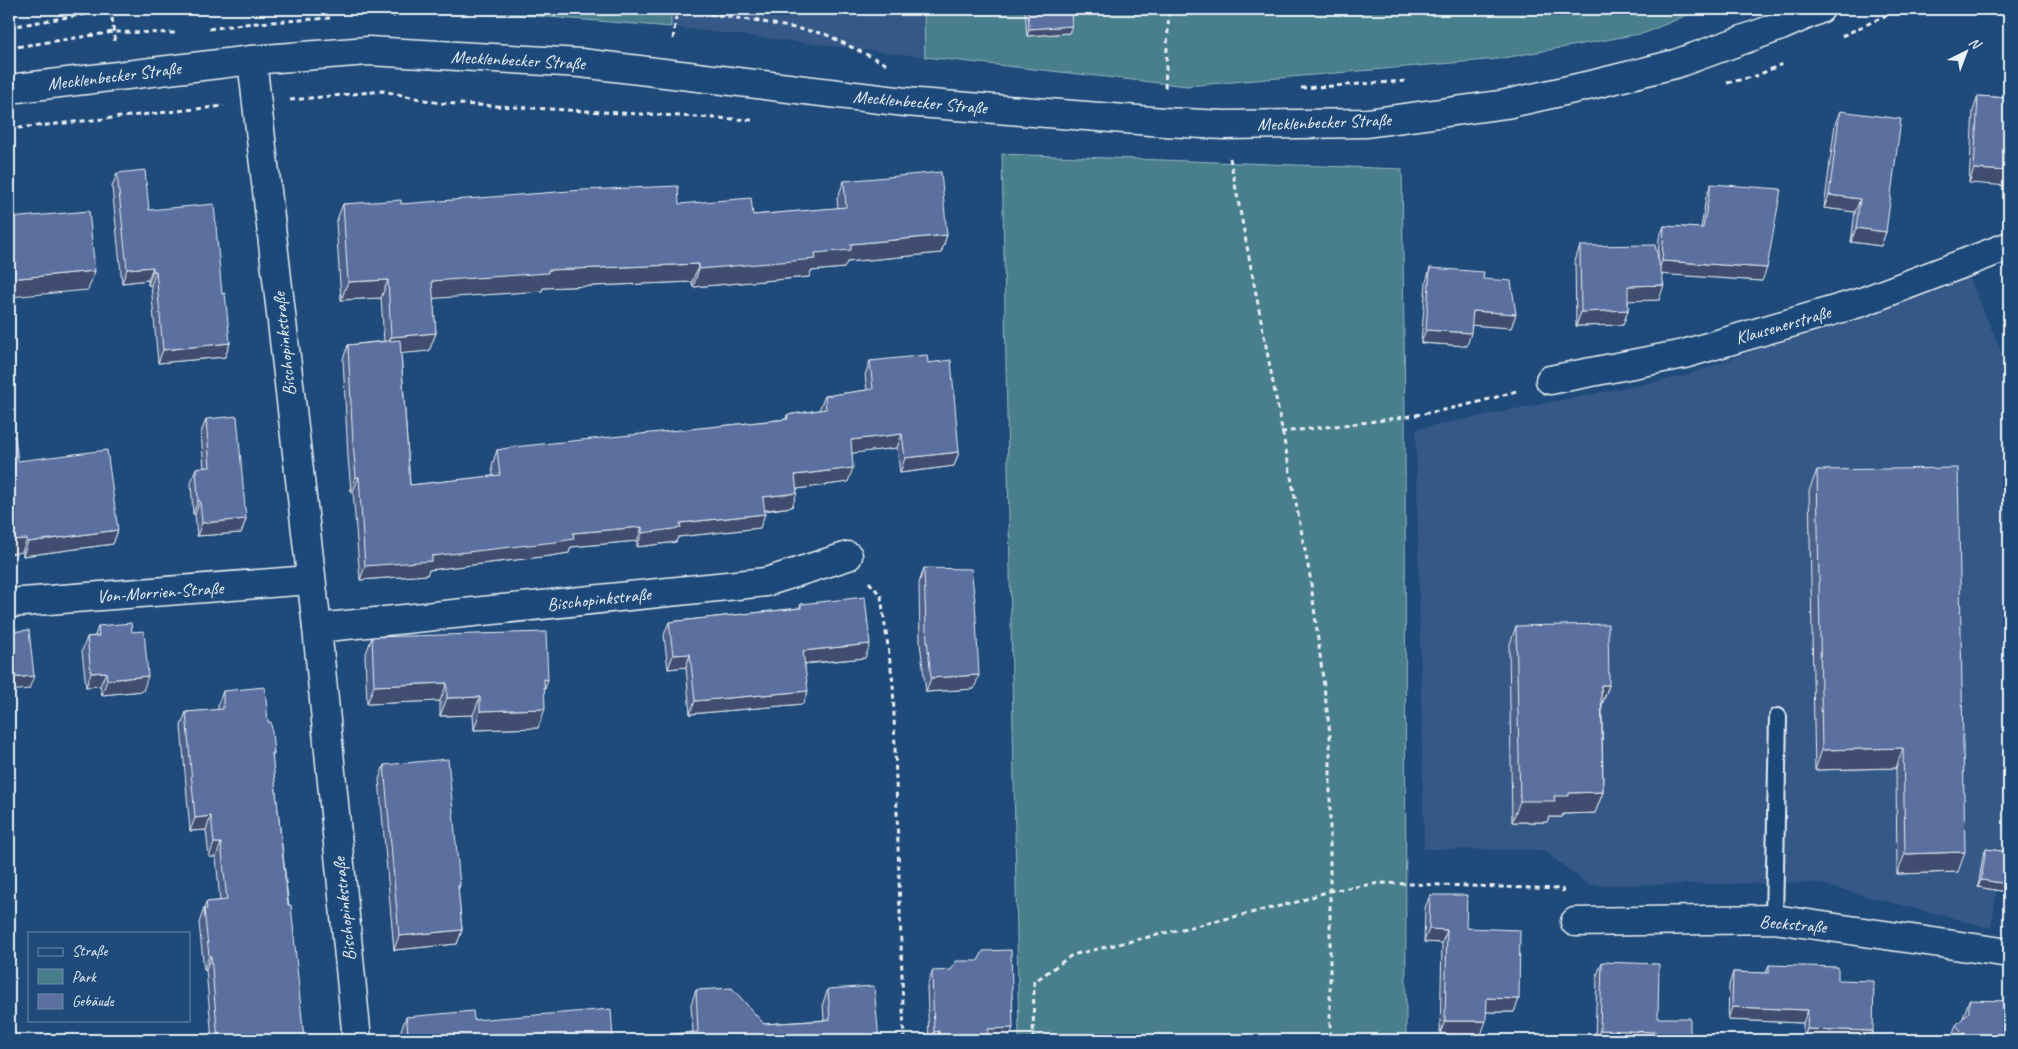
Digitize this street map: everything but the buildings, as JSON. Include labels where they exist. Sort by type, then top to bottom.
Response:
[{"type":"street","name":"Mecklenbecker Straße","points":[[9,89],[252,60],[368,51],[581,63],[905,102],[1224,125],[1367,122],[1506,104],[1676,64],[1781,26],[1820,9]]},
{"type":"street","name":"Bischopinkstraße","points":[[252,60],[317,628],[357,1040]]},
{"type":"street","name":"Klausenerstraße","points":[[1550,380],[1693,352],[1862,302],[2009,246]]},
{"type":"street","name":"Bischopinkstraße","points":[[317,628],[766,582],[848,556]]},
{"type":"street","name":"Von-Morrien-Straße","points":[[9,603],[310,580]]},
{"type":"street","name":"Beckstraße","points":[[1575,922],[1774,919],[2009,953]]},
{"type":"lane","points":[[1774,919],[1778,717]]},
{"type":"path","points":[[9,27],[116,9]]},
{"type":"path","points":[[672,40],[676,17],[674,9],[758,21],[825,34],[892,66]]},
{"type":"path","points":[[758,9],[758,21]]},
{"type":"path","points":[[1166,73],[1169,9]]},
{"type":"path","points":[[1294,88],[1413,81]]},
{"type":"path","points":[[1224,125],[1281,432],[1310,576],[1330,734],[1330,1040]]},
{"type":"path","points":[[1281,432],[1405,418],[1494,398],[1550,380]]},
{"type":"path","points":[[848,556],[881,596],[893,683],[904,1040]]},
{"type":"path","points":[[1033,1040],[1034,982],[1072,955],[1297,902],[1329,891],[1380,883],[1562,889],[1575,922]]},
{"type":"shaded area","points":[[671,9],[924,9],[925,57],[671,27]]},
{"type":"shaded area","points":[[1967,272],[2009,370],[2009,811],[1991,928],[1816,883],[1589,885],[1543,850],[1424,849],[1416,429],[1684,376]]},
{"type":"green space","points":[[450,9],[671,9],[671,27]]},
{"type":"green space","points":[[924,9],[1701,9],[1645,33],[1498,59],[1187,86],[925,57]]},
{"type":"green space","points":[[1002,154],[1402,169],[1405,418],[1406,1040],[1019,1040]]}]
